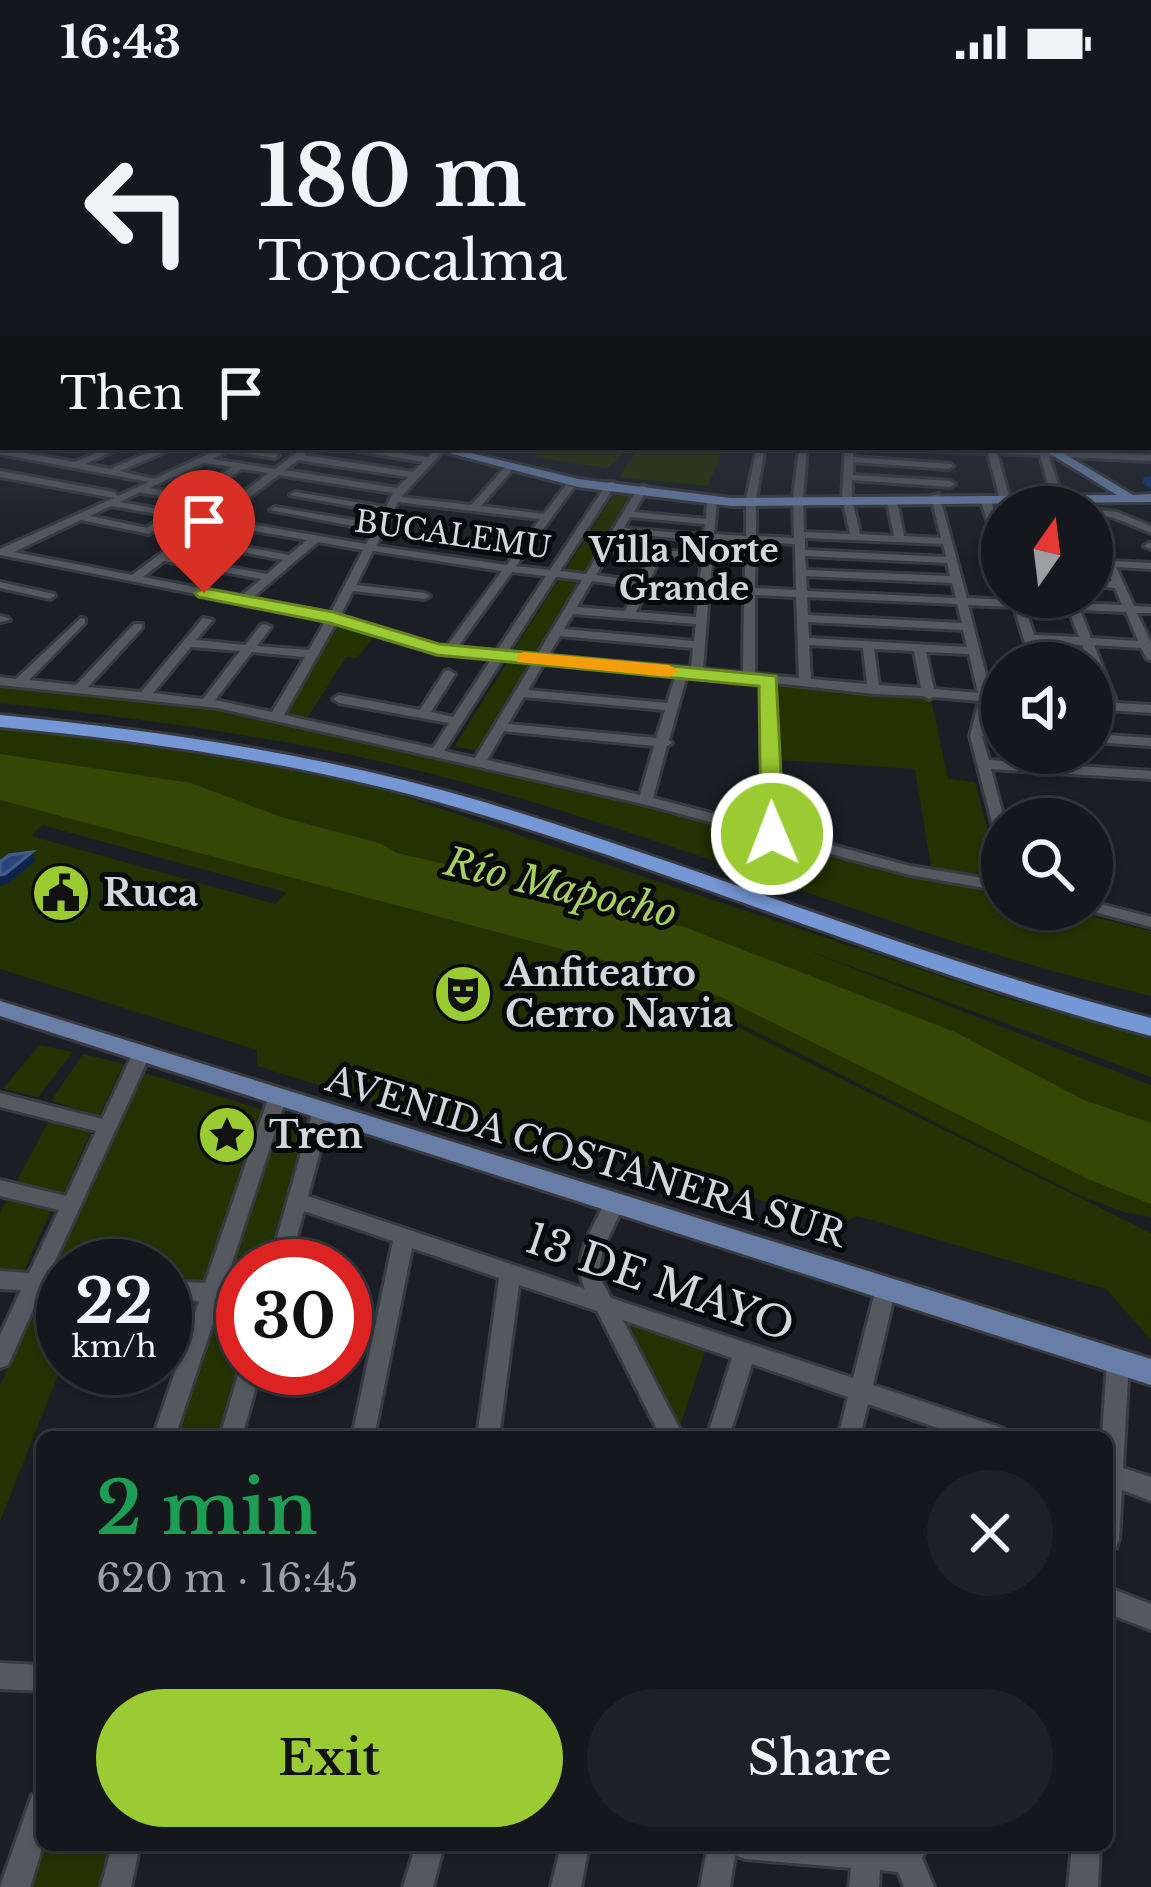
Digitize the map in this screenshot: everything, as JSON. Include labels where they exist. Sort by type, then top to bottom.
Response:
[{"type":"highway","points":[[0,711],[235,739],[420,778],[561,820],[984,966],[1151,1011]]},
{"type":"highway","points":[[0,722],[223,748],[425,793],[571,838],[954,972],[1151,1027]]},
{"type":"main road","points":[[439,450],[610,486],[712,501],[981,496]]},
{"type":"main road","points":[[439,450],[610,486]]},
{"type":"main road","points":[[1053,451],[1085,457],[1151,499]]},
{"type":"main road","points":[[1053,451],[1130,496]]},
{"type":"main road","points":[[641,491],[752,501]]},
{"type":"main road","points":[[849,500],[892,502],[944,494],[981,500]]},
{"type":"main road","points":[[1113,497],[1151,499]]},
{"type":"main road","name":"AVENIDA COSTANERA SUR","points":[[0,1008],[1151,1372]]},
{"type":"street","points":[[6,450],[150,479]]},
{"type":"street","points":[[37,458],[57,450]]},
{"type":"street","points":[[76,465],[111,450]]},
{"type":"street","points":[[112,472],[162,450]]},
{"type":"street","points":[[1,552],[219,450]]},
{"type":"street","points":[[1,552],[220,450]]},
{"type":"street","points":[[244,450],[275,455]]},
{"type":"street","points":[[134,579],[306,450]]},
{"type":"street","points":[[276,717],[394,500],[439,450]]},
{"type":"street","points":[[749,679],[752,501],[760,450]]},
{"type":"street","points":[[803,450],[798,501],[805,684]]},
{"type":"street","points":[[945,450],[947,542],[981,667]]},
{"type":"street","points":[[992,450],[1001,486]]},
{"type":"street","points":[[1022,450],[1053,451],[1055,486]]},
{"type":"street","points":[[856,537],[848,453],[948,466]]},
{"type":"street","points":[[297,457],[415,475]]},
{"type":"street","points":[[1085,457],[1151,458]]},
{"type":"street","points":[[202,460],[316,478],[394,500]]},
{"type":"street","points":[[80,517],[146,531],[240,466]]},
{"type":"street","points":[[474,508],[510,467]]},
{"type":"street","name":"BUCALEMU","points":[[0,474],[172,514],[508,569],[704,590],[981,602]]},
{"type":"street","points":[[166,477],[214,484]]},
{"type":"street","points":[[848,477],[944,494]]},
{"type":"street","points":[[253,528],[316,478]]},
{"type":"street","points":[[436,753],[610,486]]},
{"type":"street","points":[[448,651],[569,487]]},
{"type":"street","points":[[139,490],[195,498]]},
{"type":"street","points":[[479,763],[641,491]]},
{"type":"street","points":[[295,494],[547,517]]},
{"type":"street","points":[[645,800],[674,707],[700,645],[712,501]]},
{"type":"street","points":[[892,502],[900,539]]},
{"type":"street","points":[[275,510],[380,528]]},
{"type":"street","points":[[628,514],[710,522]]},
{"type":"street","points":[[1113,518],[1151,530]]},
{"type":"street","points":[[1137,524],[1150,547]]},
{"type":"street","points":[[618,530],[952,560]]},
{"type":"street","points":[[800,543],[856,537],[947,542]]},
{"type":"street","points":[[882,538],[888,577]]},
{"type":"street","points":[[187,539],[292,559]]},
{"type":"street","points":[[243,601],[315,539]]},
{"type":"street","points":[[608,548],[707,558]]},
{"type":"street","points":[[1,552],[333,618],[448,651],[981,698]]},
{"type":"street","points":[[629,615],[657,553]]},
{"type":"street","points":[[163,558],[269,578]]},
{"type":"street","points":[[1113,564],[1151,566]]},
{"type":"street","points":[[801,573],[957,580]]},
{"type":"street","points":[[1113,573],[1149,648]]},
{"type":"street","points":[[0,585],[50,596]]},
{"type":"street","points":[[1113,585],[1118,585]]},
{"type":"street","points":[[350,586],[424,596]]},
{"type":"street","points":[[892,599],[899,646]]},
{"type":"street","name":"BUCALEMU","points":[[1113,608],[1151,610]]},
{"type":"street","points":[[571,610],[702,622]]},
{"type":"street","points":[[802,618],[968,627]]},
{"type":"street","points":[[1023,618],[1030,642]]},
{"type":"street","points":[[1078,618],[1087,641]]},
{"type":"street","points":[[145,695],[207,620]]},
{"type":"street","points":[[19,683],[81,621]]},
{"type":"street","points":[[79,689],[138,626]]},
{"type":"street","points":[[207,702],[265,627]]},
{"type":"street","points":[[558,632],[700,645]]},
{"type":"street","points":[[1029,638],[1149,648]]},
{"type":"street","points":[[803,641],[974,650]]},
{"type":"street","points":[[188,643],[309,654]]},
{"type":"street","points":[[868,645],[874,690]]},
{"type":"street","points":[[919,647],[929,695]]},
{"type":"street","points":[[423,715],[449,674]]},
{"type":"street","points":[[0,681],[207,702],[645,800],[910,870],[981,882]]},
{"type":"street","points":[[769,681],[772,834]]},
{"type":"street","points":[[521,693],[674,707]]},
{"type":"street","points":[[339,699],[457,721]]},
{"type":"street","points":[[1113,706],[1151,709]]},
{"type":"street","points":[[981,721],[976,730],[981,758]]},
{"type":"street","points":[[501,727],[665,743]]},
{"type":"street","points":[[976,730],[981,730]]},
{"type":"street","points":[[1113,739],[1151,742]]},
{"type":"street","points":[[1113,772],[1151,775]]},
{"type":"street","points":[[1113,912],[1151,922]]},
{"type":"street","points":[[0,1358],[142,1053]]},
{"type":"street","points":[[166,1431],[278,1096]]},
{"type":"street","points":[[0,1100],[108,1126]]},
{"type":"street","points":[[287,1239],[322,1110]]},
{"type":"street","points":[[0,1188],[72,1204]]},
{"type":"street","name":"13 DE MAYO","points":[[298,1202],[975,1431]]},
{"type":"street","points":[[615,1203],[588,1274],[670,1431]]},
{"type":"street","points":[[365,1431],[404,1238]]},
{"type":"street","points":[[489,1431],[510,1273]]},
{"type":"street","points":[[0,1280],[35,1283]]},
{"type":"street","points":[[850,1431],[886,1288]]},
{"type":"street","points":[[192,1291],[216,1292]]},
{"type":"street","points":[[720,1431],[745,1352]]},
{"type":"street","points":[[1112,1431],[1118,1361]]},
{"type":"street","points":[[233,1431],[243,1395]]},
{"type":"street","points":[[1113,1476],[1151,1489]]},
{"type":"street","points":[[1113,1602],[1151,1617]]},
{"type":"street","points":[[0,1676],[36,1678]]},
{"type":"street","points":[[15,1887],[36,1823]]},
{"type":"street","points":[[116,1887],[125,1851]]},
{"type":"street","points":[[418,1887],[428,1851]]},
{"type":"street","points":[[566,1887],[574,1851]]},
{"type":"street","points":[[715,1887],[721,1851]]},
{"type":"street","points":[[818,1851],[867,1855],[894,1851]]},
{"type":"street","points":[[909,1851],[919,1887]]},
{"type":"street","points":[[1083,1887],[1086,1851]]},
{"type":"street","points":[[864,1887],[867,1855]]},
{"type":"shaded area","points":[[541,450],[626,450],[608,468],[533,457]]},
{"type":"shaded area","points":[[637,450],[723,450],[708,486],[619,477]]},
{"type":"shaded area","points":[[614,494],[634,496],[588,575],[564,572]]},
{"type":"shaded area","points":[[559,579],[584,581],[538,657],[512,653]]},
{"type":"shaded area","points":[[341,625],[375,636],[357,658],[346,657],[308,717],[287,713],[323,646]]},
{"type":"shaded area","points":[[508,661],[534,664],[481,751],[454,747]]},
{"type":"shaded area","points":[[0,686],[202,706],[692,816],[896,872],[981,890],[981,930],[1113,930],[1113,922],[1151,931],[1151,996],[978,949],[466,783],[351,755],[234,734],[0,703]]},
{"type":"shaded area","points":[[774,687],[931,699],[948,779],[975,782],[981,805],[981,874],[931,867],[915,769],[780,760]]},
{"type":"shaded area","points":[[0,728],[213,753],[388,791],[1012,1000],[1151,1038],[1151,1077],[801,948],[1151,1085],[1151,1217],[1081,1196],[725,1016],[706,1011],[1151,1233],[1151,1340],[1106,1289],[857,1216],[840,1224],[582,1147],[568,1163],[257,1066],[257,1050],[0,969]],"holes":[[[42,825],[286,893],[275,904],[31,836]]]},
{"type":"shaded area","points":[[0,754],[191,783],[281,817],[379,843],[397,853],[475,871],[517,890],[687,928],[955,1032],[1084,1100],[1151,1123],[1151,1204],[1090,1180],[721,997],[602,960],[0,800]]},
{"type":"shaded area","points":[[39,1045],[73,1052],[38,1097],[3,1089]]},
{"type":"shaded area","points":[[83,1054],[124,1064],[99,1116],[51,1101]]},
{"type":"shaded area","points":[[141,1072],[264,1110],[221,1239],[216,1239],[207,1282],[192,1281],[192,1239],[63,1239]]},
{"type":"shaded area","points":[[277,1114],[308,1123],[273,1239],[240,1239]]},
{"type":"shaded area","points":[[51,1117],[93,1128],[63,1194],[15,1184]]},
{"type":"shaded area","points":[[9,1196],[52,1208],[24,1271],[0,1271],[0,1213]]},
{"type":"shaded area","points":[[212,1305],[216,1305],[216,1395],[236,1395],[227,1431],[172,1431],[183,1395],[192,1395],[192,1368]]},
{"type":"shaded area","points":[[36,1308],[36,1395],[50,1395],[0,1521],[0,1385]]},
{"type":"shaded area","points":[[619,1319],[706,1348],[680,1426]]},
{"type":"shaded area","points":[[40,1851],[110,1851],[100,1887],[25,1887]]},
{"type":"building","points":[[32,852],[0,875],[0,862],[9,855]]},
{"type":"building","points":[[55,874],[76,880],[59,888],[39,883]]},
{"type":"slow traffic","points":[[524,658],[669,671]]},
{"type":"place","name":"Ruca","points":[[61,893]]},
{"type":"place","name":"Anfiteatro Cerro Navia","points":[[463,994]]},
{"type":"place","name":"Tren","points":[[227,1135]]},
{"type":"district","name":"Villa Norte Grande","points":[[684,569]]},
{"type":"route","points":[[204,593],[333,618],[437,650],[769,681],[772,834]]},
{"type":"water label","name":"Río Mapocho","points":[[561,887]]}]
